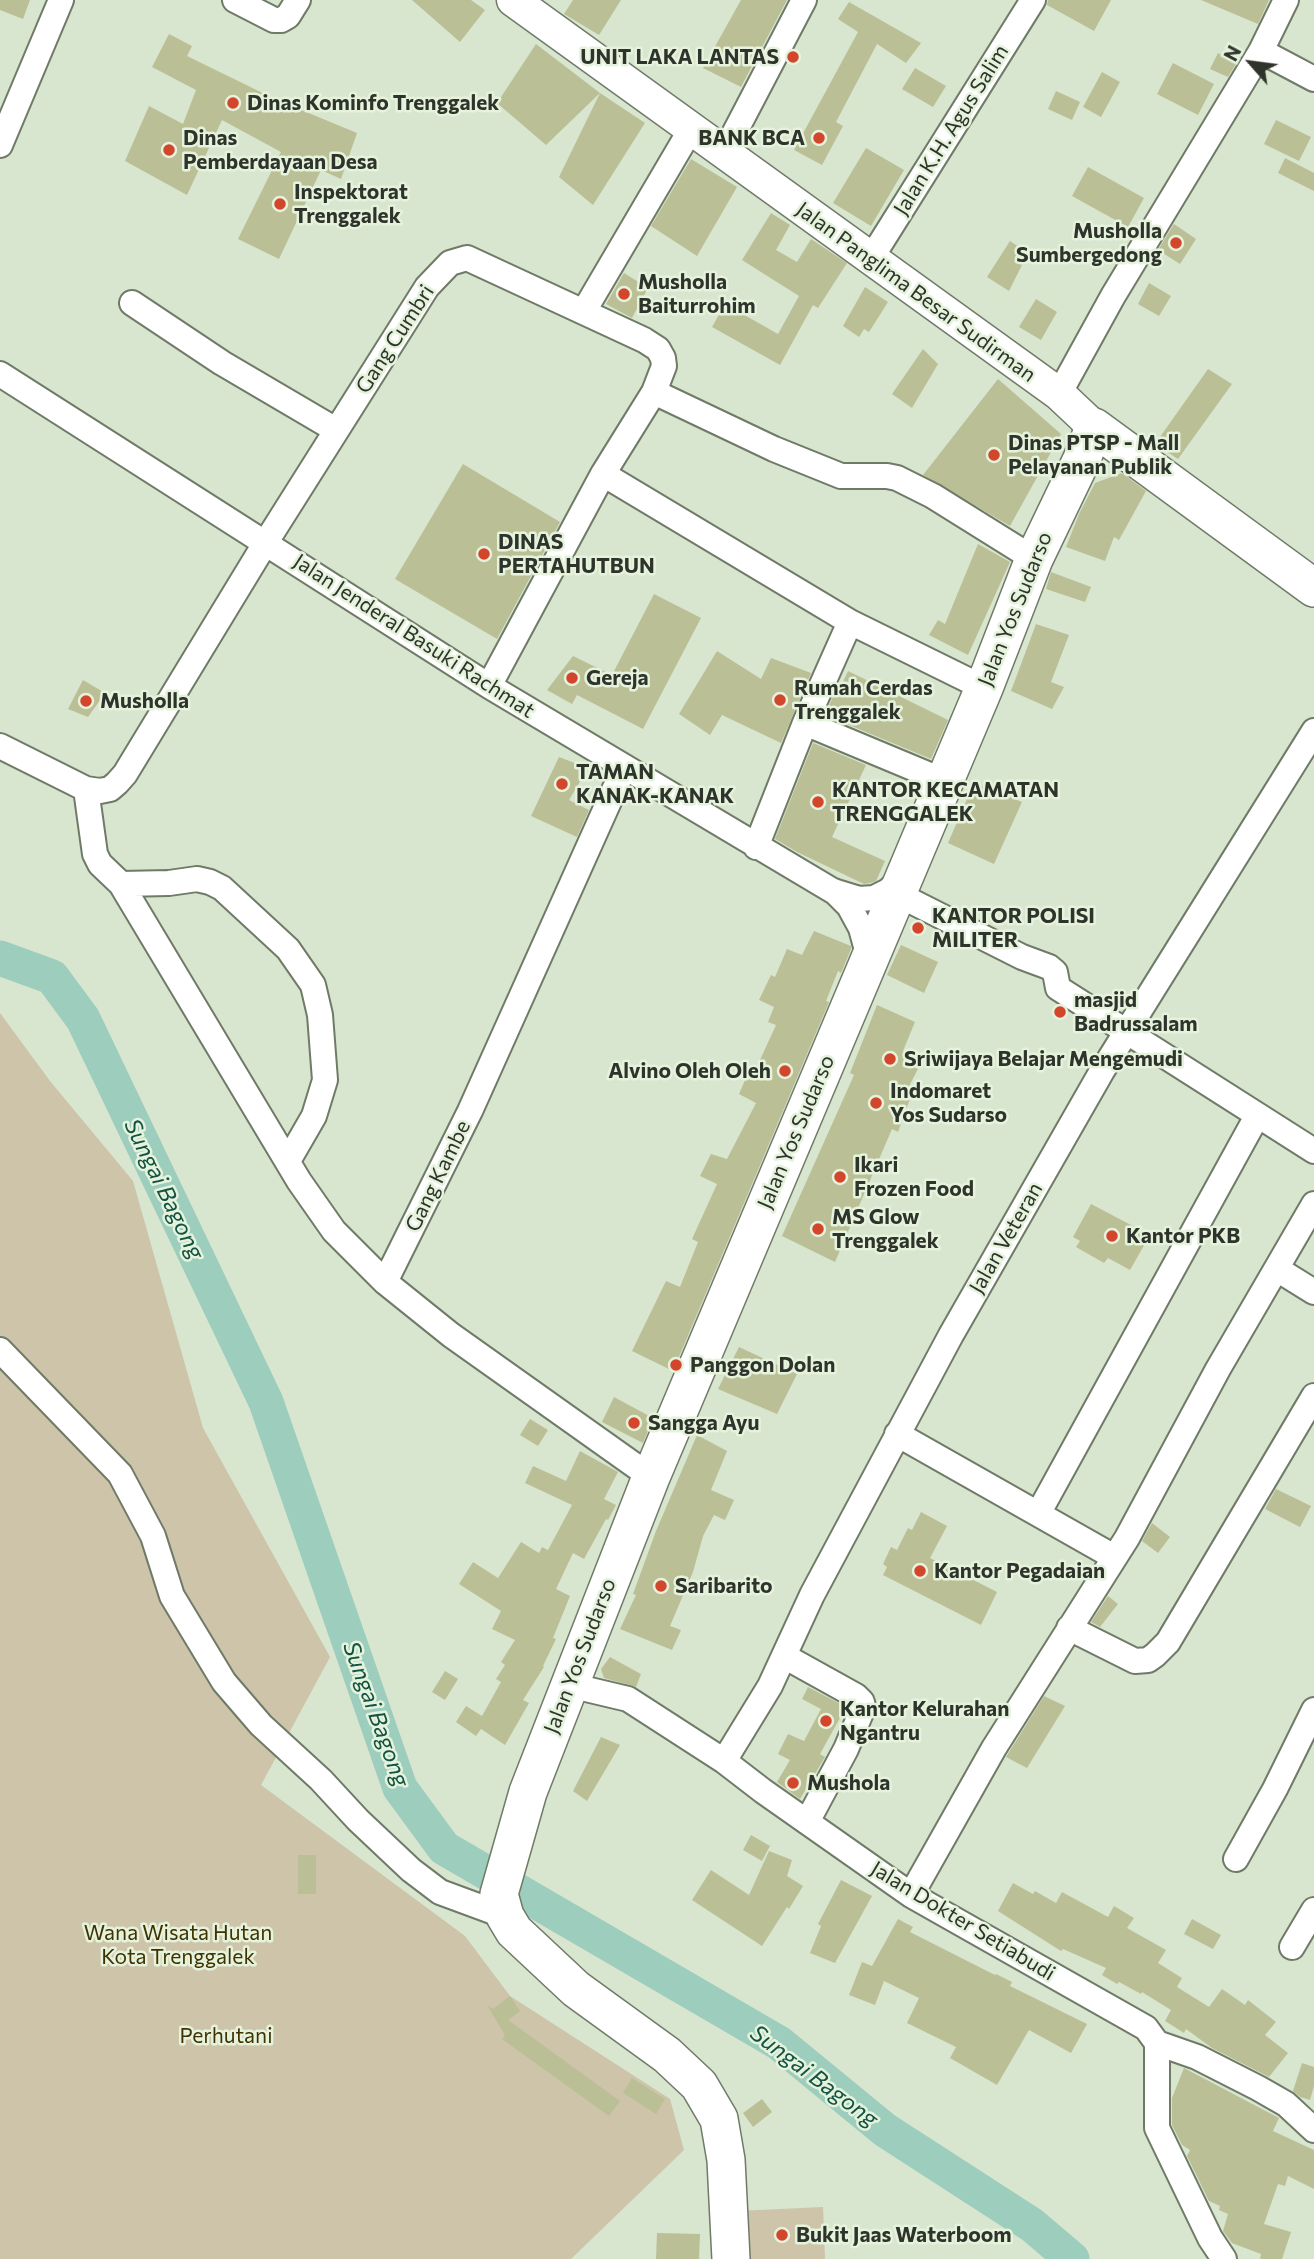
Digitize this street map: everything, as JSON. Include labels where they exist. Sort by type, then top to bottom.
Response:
[{"type":"highway","name":"Jalan Yos Sudarso","points":[[502,1905],[528,1792],[650,1476],[984,688],[1034,559],[1094,427]]},
{"type":"highway","name":"Jalan Panglima Besar Sudirman","points":[[1094,427],[1314,588]]},
{"type":"highway","points":[[1072,475],[1097,453],[1110,447],[1125,448]]},
{"type":"highway","points":[[502,1905],[514,1931],[576,1989],[667,2054],[699,2085],[719,2119],[726,2160],[731,2259]]},
{"type":"main road","name":"Jalan Panglima Besar Sudirman","points":[[513,0],[1059,394],[1094,427]]},
{"type":"street","points":[[0,145],[61,0]]},
{"type":"street","points":[[235,0],[274,20],[288,16],[298,0]]},
{"type":"street","points":[[724,153],[804,0]]},
{"type":"street","name":"Jalan K.H. Agus Salim","points":[[870,260],[1033,0]]},
{"type":"street","points":[[1059,394],[1113,296],[1261,51],[1286,0]]},
{"type":"street","points":[[1261,51],[1314,79]]},
{"type":"street","points":[[584,311],[691,129]]},
{"type":"street","name":"Gang Cumbri","points":[[86,789],[110,789],[125,774],[266,542],[427,287],[442,270],[457,259],[474,260],[644,340],[658,349],[664,366],[654,392],[603,474],[489,686]]},
{"type":"street","points":[[132,303],[222,363],[337,430]]},
{"type":"street","name":"Jalan Jenderal Basuki Rachmat","points":[[0,374],[489,686],[833,891]]},
{"type":"street","points":[[654,392],[774,449],[841,476],[897,478],[933,496],[1034,559]]},
{"type":"street","points":[[603,474],[850,622],[984,688]]},
{"type":"street","points":[[756,846],[805,723],[850,622]]},
{"type":"street","points":[[805,723],[944,781]]},
{"type":"street","name":"Jalan Veteran","points":[[724,1761],[770,1686],[813,1595],[897,1434],[1095,1083],[1314,731]]},
{"type":"street","points":[[0,746],[86,789],[100,864],[121,884],[299,1181],[334,1231],[385,1282],[451,1335],[650,1476]]},
{"type":"street","name":"Gang Kambe","points":[[385,1282],[470,1111],[624,768]]},
{"type":"street","points":[[121,884],[169,883],[197,879],[210,881],[222,888],[288,949],[313,985],[320,1015],[325,1080],[314,1116],[288,1161]]},
{"type":"street","points":[[833,891],[859,899],[874,898],[902,883],[1022,957],[1049,967],[1055,972],[1058,988],[1257,1116],[1312,1146]]},
{"type":"street","points":[[833,891],[849,906],[861,928],[867,950],[864,972]]},
{"type":"street","points":[[1038,1514],[1257,1116]]},
{"type":"street","points":[[911,1895],[994,1748],[1114,1557],[1314,1204]]},
{"type":"street","points":[[1277,1269],[1314,1292]]},
{"type":"street","points":[[0,1350],[120,1474],[153,1536],[172,1596],[224,1682],[261,1726],[321,1780],[358,1820],[411,1870],[440,1892],[502,1905]]},
{"type":"street","points":[[1069,1628],[1135,1661],[1148,1660],[1155,1655],[1168,1642],[1314,1396]]},
{"type":"street","points":[[897,1434],[1114,1557]]},
{"type":"street","points":[[784,1656],[856,1696],[862,1702],[863,1708],[846,1749],[807,1822]]},
{"type":"street","name":"Jalan Dokter Setiabudi","points":[[569,1685],[628,1699],[724,1761],[762,1791],[911,1895],[1146,2028],[1157,2043]]},
{"type":"street","points":[[1236,1859],[1314,1710]]},
{"type":"street","points":[[1292,1947],[1314,1910]]},
{"type":"street","points":[[1224,2259],[1210,2238],[1157,2128],[1157,2043],[1197,2057],[1246,2081],[1286,2104],[1314,2130]]},
{"type":"green space","name":"Perhutani","points":[[0,1013],[50,1081],[133,1181],[203,1428],[330,1657],[261,1785],[465,1936],[510,1996],[670,2099],[684,2150],[571,2259],[0,2259]]},
{"type":"green space","name":"Bukit Jaas Waterboom","points":[[823,2207],[825,2259],[740,2259],[738,2211]]},
{"type":"building","points":[[0,0],[30,0],[23,19],[0,10]]},
{"type":"building","points":[[412,0],[471,0],[485,10],[460,42]]},
{"type":"building","points":[[573,0],[621,0],[599,35],[564,14]]},
{"type":"building","points":[[741,0],[787,0],[741,87],[703,68]]},
{"type":"building","points":[[1048,0],[1111,0],[1094,31],[1047,5]]},
{"type":"building","points":[[1201,0],[1269,0],[1258,24]]},
{"type":"building","points":[[849,2],[921,43],[906,63],[877,44],[836,122],[843,126],[822,165],[794,150],[858,32],[838,19]]},
{"type":"building","points":[[169,34],[192,46],[187,56],[277,100],[357,133],[341,179],[321,170],[279,259],[238,239],[281,152],[222,120],[187,195],[125,161],[149,106],[183,124],[196,90],[152,67]]},
{"type":"building","points":[[536,44],[600,93],[546,145],[497,103]]},
{"type":"building","points":[[1218,53],[1237,62],[1228,77],[1210,69]]},
{"type":"building","points":[[1173,63],[1214,84],[1198,115],[1157,94]]},
{"type":"building","points":[[915,68],[946,86],[933,107],[902,89]]},
{"type":"building","points":[[1102,72],[1120,82],[1101,117],[1083,107]]},
{"type":"building","points":[[1056,91],[1080,102],[1072,120],[1048,109]]},
{"type":"building","points":[[600,93],[645,123],[593,205],[559,177]]},
{"type":"building","points":[[1276,120],[1311,137],[1299,161],[1264,144]]},
{"type":"building","points":[[866,148],[904,170],[871,226],[833,203]]},
{"type":"building","points":[[1285,158],[1314,173],[1314,191],[1278,173]]},
{"type":"building","points":[[691,159],[737,187],[697,256],[651,226]]},
{"type":"building","points":[[1088,167],[1144,198],[1128,227],[1072,196]]},
{"type":"building","points":[[771,213],[790,225],[776,250],[797,262],[811,239],[847,263],[818,308],[813,305],[780,365],[712,327],[725,304],[778,334],[799,296],[742,260]]},
{"type":"building","name":"Musholla Sumbergedong","points":[[1174,224],[1196,239],[1180,264],[1158,250]]},
{"type":"building","points":[[1010,241],[1028,253],[1009,291],[987,277]]},
{"type":"building","name":"Musholla Baiturrohim","points":[[624,273],[648,288],[632,318],[606,304]]},
{"type":"building","points":[[1149,283],[1171,296],[1159,316],[1138,304]]},
{"type":"building","points":[[865,287],[888,302],[869,332],[864,329],[859,337],[843,326]]},
{"type":"building","points":[[1036,299],[1057,312],[1041,340],[1019,327]]},
{"type":"building","points":[[923,349],[938,364],[912,408],[892,394]]},
{"type":"building","points":[[1208,369],[1232,384],[1178,459],[1155,444]]},
{"type":"building","name":"Dinas PTSP - Mall Pelayanan Publik","points":[[998,379],[1061,434],[1010,526],[923,475]]},
{"type":"building","name":"DINAS PERTAHUTBUN","points":[[463,464],[560,522],[497,639],[395,579]]},
{"type":"building","points":[[1122,473],[1146,491],[1119,540],[1114,537],[1105,561],[1066,547],[1095,483]]},
{"type":"building","points":[[978,544],[1010,562],[968,655],[929,635],[938,620],[945,624]]},
{"type":"building","points":[[1051,572],[1091,587],[1085,602],[1046,589]]},
{"type":"building","points":[[654,594],[701,618],[643,729],[577,695],[572,704],[547,690],[573,656],[612,675]]},
{"type":"building","points":[[1036,624],[1069,635],[1051,682],[1064,687],[1052,709],[1011,691]]},
{"type":"building","points":[[717,651],[761,679],[771,658],[811,673],[781,743],[722,715],[710,735],[679,714]]},
{"type":"building","points":[[848,671],[948,720],[931,759],[825,715],[839,683],[842,684]]},
{"type":"building","name":"Musholla","points":[[83,680],[105,693],[88,717],[68,709]]},
{"type":"building","name":"KANTOR KECAMATAN TRENGGALEK","points":[[813,743],[866,765],[832,837],[885,861],[876,881],[864,884],[775,839]]},
{"type":"building","name":"TAMAN KANAK-KANAK","points":[[559,757],[588,768],[569,800],[589,810],[577,837],[531,816]]},
{"type":"building","points":[[974,783],[1022,802],[994,864],[948,843]]},
{"type":"building","points":[[814,931],[851,946],[851,949],[841,973],[838,971],[826,1001],[829,1002],[673,1371],[632,1351],[666,1281],[680,1287],[698,1242],[692,1239],[717,1184],[700,1176],[711,1154],[727,1159],[756,1103],[739,1094],[749,1071],[754,1073],[776,1025],[768,1022],[774,1007],[759,1000],[771,975],[775,977],[787,949],[802,955]]},
{"type":"building","points":[[901,945],[938,962],[924,993],[887,975]]},
{"type":"building","points":[[877,1005],[915,1022],[903,1051],[921,1063],[904,1096],[910,1099],[898,1132],[892,1129],[835,1262],[782,1236],[854,1075],[850,1073]]},
{"type":"building","name":"Kantor PKB","points":[[1091,1204],[1150,1235],[1130,1270],[1108,1258],[1104,1263],[1076,1247],[1080,1241],[1073,1237]]},
{"type":"building","points":[[739,1347],[797,1374],[777,1414],[718,1389]]},
{"type":"building","name":"Sangga Ayu","points":[[614,1397],[653,1418],[643,1443],[602,1422]]},
{"type":"building","points":[[530,1419],[548,1430],[538,1446],[520,1435]]},
{"type":"building","points":[[697,1435],[727,1451],[711,1490],[734,1500],[725,1520],[714,1515],[703,1536],[693,1572],[670,1626],[681,1630],[672,1650],[620,1629],[636,1595],[633,1594],[656,1531]]},
{"type":"building","points":[[580,1451],[618,1472],[604,1499],[616,1505],[584,1559],[573,1553],[556,1589],[570,1596],[553,1638],[556,1639],[544,1667],[523,1700],[529,1703],[505,1745],[481,1729],[476,1736],[456,1722],[466,1706],[482,1716],[501,1682],[496,1679],[505,1665],[501,1662],[515,1640],[492,1629],[501,1611],[459,1584],[473,1562],[498,1578],[521,1542],[539,1553],[542,1547],[548,1550],[572,1505],[525,1483],[533,1466],[566,1481]]},
{"type":"building","points":[[1276,1489],[1311,1506],[1300,1527],[1265,1509]]},
{"type":"building","name":"Kantor Pegadaian","points":[[921,1512],[947,1526],[930,1558],[997,1592],[981,1625],[883,1575],[887,1567],[883,1564],[891,1547],[897,1550],[908,1528],[912,1530]]},
{"type":"building","points":[[1152,1523],[1170,1537],[1158,1553],[1142,1541]]},
{"type":"building","points":[[1108,1596],[1118,1604],[1100,1627],[1091,1622]]},
{"type":"building","points":[[610,1657],[641,1674],[636,1687],[604,1678],[601,1669]]},
{"type":"building","points":[[445,1671],[458,1679],[445,1700],[432,1692]]},
{"type":"building","name":"Kantor Kelurahan Ngantru","points":[[808,1687],[846,1707],[820,1754],[825,1757],[800,1799],[777,1782],[790,1760],[778,1754],[788,1734],[804,1741],[821,1709],[802,1699]]},
{"type":"building","points":[[1044,1696],[1065,1706],[1027,1768],[1006,1757]]},
{"type":"building","points":[[601,1737],[620,1745],[587,1801],[573,1791]]},
{"type":"building","points":[[751,1835],[770,1846],[762,1861],[743,1850]]},
{"type":"building","points":[[769,1851],[792,1860],[787,1876],[803,1886],[762,1946],[692,1900],[711,1870],[749,1895]]},
{"type":"building","points":[[298,1855],[316,1855],[316,1894],[298,1894]]},
{"type":"building","points":[[841,1880],[872,1896],[835,1963],[810,1953],[821,1926],[818,1924]]},
{"type":"building","points":[[1013,1883],[1056,1903],[1062,1892],[1108,1917],[1114,1906],[1134,1918],[1127,1928],[1166,1950],[1158,1963],[1182,1978],[1177,1987],[1209,2007],[1222,1989],[1245,2005],[1248,2000],[1276,2022],[1265,2035],[1288,2053],[1269,2077],[1212,2048],[1186,2029],[1184,2033],[1165,2021],[1171,2010],[1142,1992],[1141,1994],[1119,1982],[1117,1984],[1102,1975],[1106,1968],[1063,1949],[1061,1951],[998,1911]]},
{"type":"building","points":[[898,1919],[913,1927],[910,1932],[1012,1982],[1010,1986],[1087,2024],[1071,2053],[1029,2030],[997,2085],[950,2058],[956,2047],[907,2023],[919,1998],[884,1981],[875,2005],[849,1995],[862,1962],[872,1966]]},
{"type":"building","points":[[1192,1919],[1221,1935],[1213,1949],[1184,1934]]},
{"type":"building","points":[[510,1996],[520,2011],[508,2020],[620,2101],[609,2116],[502,2039],[505,2035],[487,2005],[493,2009]]},
{"type":"building","points":[[1302,2063],[1314,2067],[1314,2086],[1310,2100],[1293,2091]]},
{"type":"building","points":[[1184,2068],[1279,2118],[1273,2131],[1314,2150],[1314,2189],[1288,2176],[1285,2186],[1278,2184],[1264,2224],[1291,2232],[1282,2259],[1260,2259],[1261,2254],[1232,2243],[1223,2231],[1228,2214],[1209,2201],[1187,2156],[1190,2150],[1182,2145],[1172,2125],[1172,2098]]},
{"type":"building","points":[[632,2078],[665,2099],[656,2114],[623,2093]]},
{"type":"building","points":[[762,2099],[772,2112],[753,2127],[743,2113]]},
{"type":"building","points":[[657,2233],[700,2234],[699,2259],[656,2259]]},
{"type":"waterway","name":"Sungai Bagong","points":[[0,958],[52,977],[83,1019],[266,1402],[400,1788],[444,1848],[779,2043],[885,2130],[1032,2225],[1072,2259]]},
{"type":"place","name":"UNIT LAKA LANTAS","points":[[793,57]]},
{"type":"place","name":"Dinas Kominfo Trenggalek","points":[[233,103]]},
{"type":"place","name":"BANK BCA","points":[[819,138]]},
{"type":"place","name":"Dinas Pemberdayaan Desa","points":[[169,150]]},
{"type":"place","name":"Inspektorat Trenggalek","points":[[280,204]]},
{"type":"place","name":"Musholla Sumbergedong","points":[[1176,243]]},
{"type":"place","name":"Musholla Baiturrohim","points":[[624,294]]},
{"type":"place","name":"Dinas PTSP - Mall Pelayanan Publik","points":[[994,455]]},
{"type":"place","name":"DINAS PERTAHUTBUN","points":[[484,554]]},
{"type":"place","name":"Gereja","points":[[572,678]]},
{"type":"place","name":"Rumah Cerdas Trenggalek","points":[[780,700]]},
{"type":"place","name":"Musholla","points":[[86,701]]},
{"type":"place","name":"TAMAN KANAK-KANAK","points":[[562,784]]},
{"type":"place","name":"KANTOR KECAMATAN TRENGGALEK","points":[[818,802]]},
{"type":"place","name":"KANTOR POLISI MILITER","points":[[918,928]]},
{"type":"place","name":"masjid Badrussalam","points":[[1060,1012]]},
{"type":"place","name":"Sriwijaya Belajar Mengemudi","points":[[890,1059]]},
{"type":"place","name":"Alvino Oleh Oleh","points":[[785,1071]]},
{"type":"place","name":"Indomaret Yos Sudarso","points":[[876,1103]]},
{"type":"place","name":"Ikari Frozen Food","points":[[840,1177]]},
{"type":"place","name":"MS Glow Trenggalek","points":[[818,1229]]},
{"type":"place","name":"Kantor PKB","points":[[1112,1236]]},
{"type":"place","name":"Panggon Dolan","points":[[676,1365]]},
{"type":"place","name":"Sangga Ayu","points":[[634,1423]]},
{"type":"place","name":"Kantor Pegadaian","points":[[920,1571]]},
{"type":"place","name":"Saribarito","points":[[661,1586]]},
{"type":"place","name":"Kantor Kelurahan Ngantru","points":[[826,1721]]},
{"type":"place","name":"Mushola","points":[[793,1783]]},
{"type":"place","name":"Bukit Jaas Waterboom","points":[[782,2235]]},
{"type":"park label","name":"Wana Wisata Hutan Kota Trenggalek","points":[[178,1945]]}]
